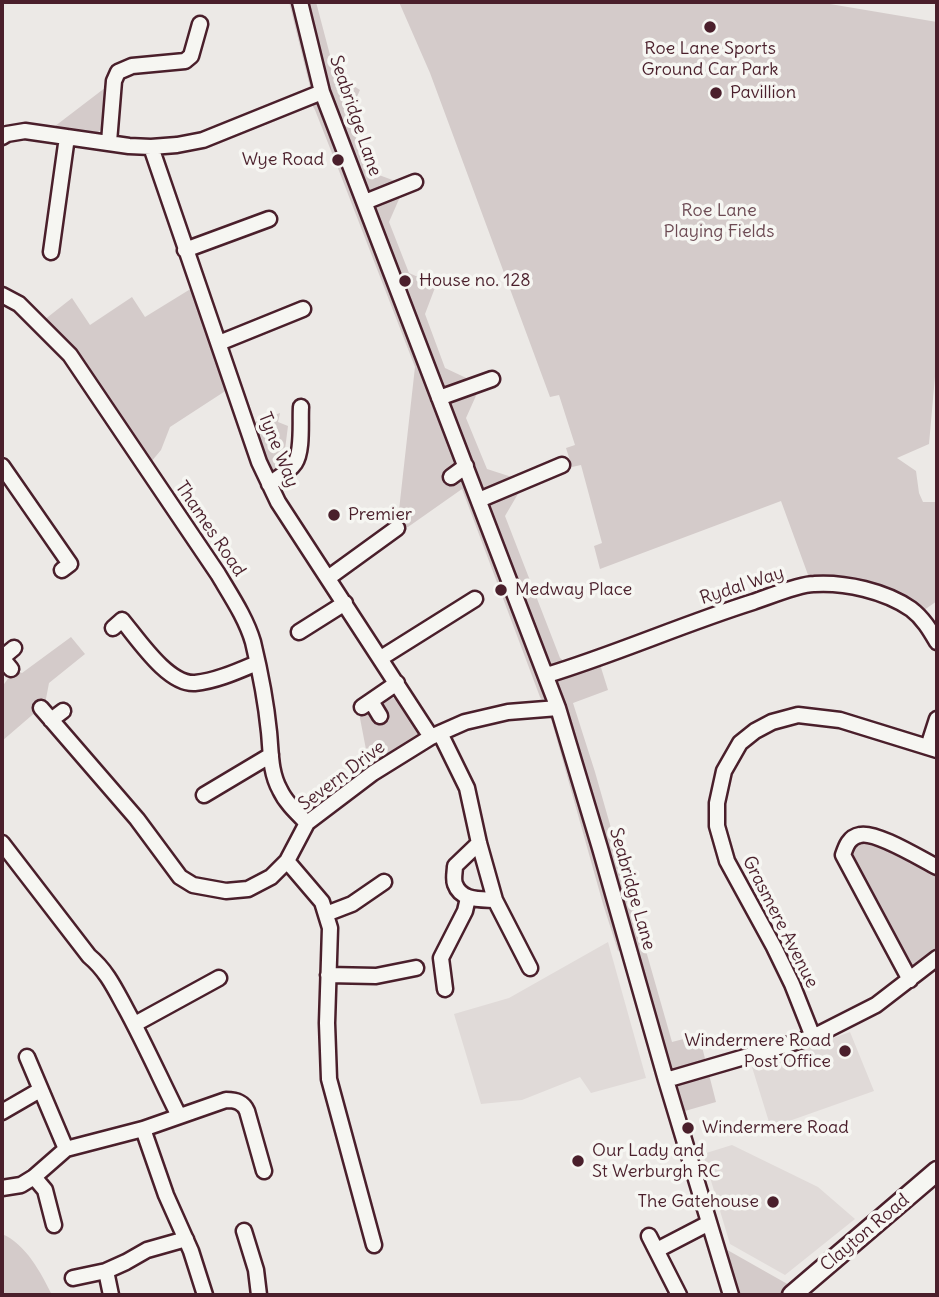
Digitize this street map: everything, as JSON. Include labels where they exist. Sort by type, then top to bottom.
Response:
[{"type":"main road","name":"Clayton Road","points":[[792,1295],[937,1171]]},
{"type":"street","name":"Seabridge Lane","points":[[300,2],[322,92],[547,675],[731,1295]]},
{"type":"street","points":[[108,142],[114,82],[118,72],[132,66],[185,61],[191,56],[200,24]]},
{"type":"street","points":[[2,137],[24,131],[129,146],[177,145],[204,140],[322,92]]},
{"type":"street","points":[[51,252],[59,236],[67,137]]},
{"type":"street","name":"Tyne Way","points":[[151,147],[259,463],[278,502],[397,683],[436,735],[467,789],[495,900],[530,968]]},
{"type":"street","name":"Seabridge Lane","points":[[365,202],[415,182]]},
{"type":"street","points":[[185,250],[269,219]]},
{"type":"street","name":"Thames Road","points":[[2,295],[19,304],[70,355],[237,606],[251,637],[257,663],[274,775],[286,801],[307,823]]},
{"type":"street","points":[[219,343],[303,310]]},
{"type":"street","points":[[439,398],[492,379]]},
{"type":"street","points":[[269,484],[295,463],[299,452],[301,407]]},
{"type":"street","points":[[479,500],[562,465]]},
{"type":"street","points":[[2,466],[71,564],[62,570]]},
{"type":"street","points":[[452,477],[466,466]]},
{"type":"street","points":[[328,578],[397,528]]},
{"type":"street","name":"Rydal Way","points":[[547,675],[811,583],[855,588],[898,602],[925,622],[937,642]]},
{"type":"street","points":[[381,658],[475,599]]},
{"type":"street","points":[[299,632],[345,603]]},
{"type":"street","points":[[125,625],[166,672],[192,684],[257,663]]},
{"type":"street","points":[[5,661],[14,648]]},
{"type":"street","points":[[380,716],[366,704],[397,683]]},
{"type":"street","name":"Severn Drive","points":[[41,708],[57,716],[180,877],[193,885],[226,891],[248,889],[271,877],[287,861],[307,823],[373,773],[436,735],[465,722],[508,712],[558,708]]},
{"type":"street","name":"Grasmere Avenue","points":[[813,1037],[780,959],[727,861],[717,826],[717,803],[724,771],[740,743],[755,731],[772,722],[798,715],[840,720],[933,748]]},
{"type":"street","points":[[933,748],[937,719]]},
{"type":"street","points":[[204,795],[271,755]]},
{"type":"street","points":[[910,980],[843,855],[848,842],[859,835],[873,835],[937,867]]},
{"type":"street","points":[[2,844],[89,956],[108,976],[135,1024],[178,1116]]},
{"type":"street","points":[[479,844],[455,866],[454,883],[468,898],[495,900]]},
{"type":"street","points":[[287,861],[322,902],[330,928],[327,1023],[329,1079],[374,1245]]},
{"type":"street","points":[[326,914],[352,904],[384,882]]},
{"type":"street","points":[[445,989],[441,958],[465,911],[468,898]]},
{"type":"street","points":[[667,1080],[813,1037],[876,1005],[937,958]]},
{"type":"street","points":[[328,975],[376,976],[416,968]]},
{"type":"street","points":[[135,1024],[219,978]]},
{"type":"street","points":[[27,1058],[66,1149]]},
{"type":"street","points":[[3,1116],[40,1090]]},
{"type":"street","points":[[2,1188],[22,1185],[66,1149],[143,1129],[226,1100],[234,1100],[244,1105],[264,1171]]},
{"type":"street","points":[[143,1129],[166,1195],[191,1251],[205,1295]]},
{"type":"street","points":[[34,1177],[45,1189],[54,1225]]},
{"type":"street","points":[[657,1250],[709,1223]]},
{"type":"street","points":[[244,1231],[256,1270],[255,1293]]},
{"type":"street","points":[[649,1236],[679,1295]]},
{"type":"street","points":[[73,1278],[106,1270],[147,1250],[186,1239]]},
{"type":"street","points":[[106,1270],[111,1295]]},
{"type":"shaded area","points":[[608,942],[646,1078],[591,1093],[580,1077],[522,1100],[481,1104],[454,1014],[509,998]]},
{"type":"shaded area","points":[[850,1032],[874,1091],[775,1126],[769,1122],[752,1067]]},
{"type":"shaded area","points":[[732,1145],[818,1187],[855,1219],[785,1275],[730,1244],[703,1154]]},
{"type":"green space","points":[[289,2],[316,2],[335,74],[360,90],[348,116],[368,171],[398,182],[403,190],[389,222],[409,273],[436,285],[425,314],[445,368],[479,384],[466,418],[487,469],[518,479],[522,487],[505,516],[560,658],[572,668],[598,658],[608,690],[573,703],[672,1042],[699,1035],[716,1102],[685,1111],[678,1117],[628,946],[618,951],[603,904],[548,708],[540,697],[462,489],[408,527],[397,528],[415,367],[308,98],[310,87]]},
{"type":"green space","name":"Roe Lane Playing Fields","points":[[399,2],[818,2],[937,22],[937,354],[929,444],[897,458],[916,471],[923,502],[937,502],[937,601],[917,615],[899,602],[811,583],[781,501],[600,569],[594,546],[602,543],[581,465],[572,467],[566,448],[575,445],[559,395],[550,397],[430,73]]},
{"type":"green space","points":[[114,81],[110,121],[96,134],[75,138],[46,133]]},
{"type":"green space","points":[[197,285],[233,386],[170,427],[161,450],[146,468],[39,324],[72,298],[90,325],[132,297],[145,317]]},
{"type":"green space","points":[[280,413],[278,422],[288,426],[284,457],[295,463],[269,484],[246,425]]},
{"type":"green space","points":[[71,637],[85,654],[49,683],[45,704],[2,741],[2,687],[14,670],[22,673]]},
{"type":"green space","points":[[393,698],[408,709],[419,731],[413,742],[369,765],[359,713],[364,712],[378,721],[383,701]]},
{"type":"green space","points":[[859,835],[937,867],[937,958],[910,980],[851,872],[848,842]]},
{"type":"green space","points":[[2,1234],[25,1252],[52,1295],[2,1295]]},
{"type":"green space","points":[[715,1243],[798,1290],[792,1295],[731,1295]]},
{"type":"place","name":"Roe Lane Sports Ground Car Park","points":[[710,27]]},
{"type":"place","name":"Pavillion","points":[[716,93]]},
{"type":"place","name":"Wye Road","points":[[338,160]]},
{"type":"place","name":"House no. 128","points":[[405,281]]},
{"type":"place","name":"Premier","points":[[334,515]]},
{"type":"place","name":"Medway Place","points":[[501,590]]},
{"type":"place","name":"Windermere Road Post Office","points":[[845,1051]]},
{"type":"place","name":"Windermere Road","points":[[688,1128]]},
{"type":"place","name":"Our Lady and St Werburgh RC","points":[[578,1161]]},
{"type":"place","name":"The Gatehouse","points":[[773,1202]]}]
